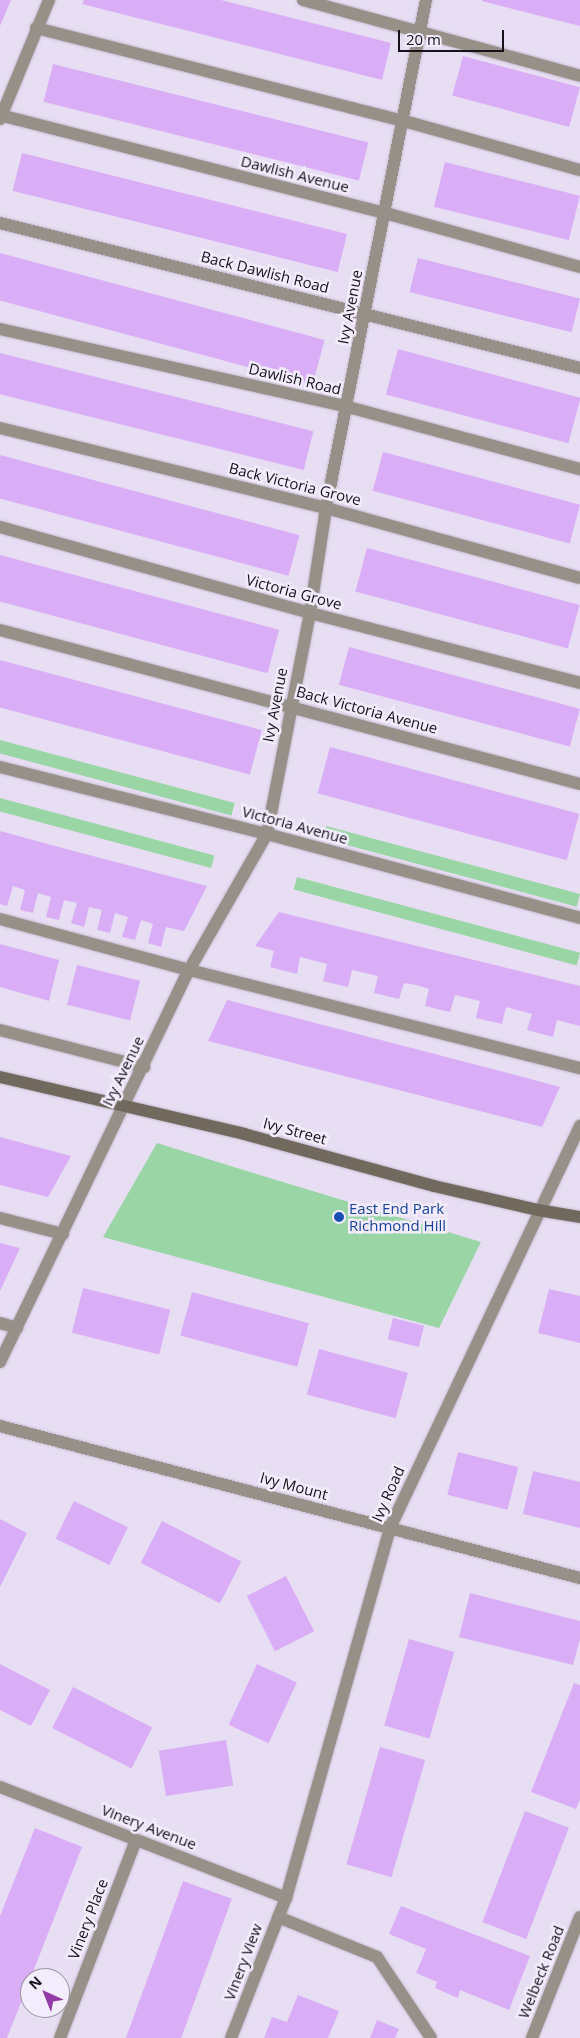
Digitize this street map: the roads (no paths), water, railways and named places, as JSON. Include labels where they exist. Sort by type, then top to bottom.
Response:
[{"type":"street","points":[[0,117],[49,0]]},
{"type":"street","points":[[303,0],[580,76]]},
{"type":"street","name":"Ivy Avenue","points":[[0,1362],[144,1067],[189,970],[267,834],[290,707],[310,614],[326,508],[348,407],[426,0]]},
{"type":"street","points":[[36,28],[404,121],[580,170]]},
{"type":"street","name":"Dawlish Avenue","points":[[0,117],[384,213],[580,267]]},
{"type":"street","name":"Back Dawlish Road","points":[[0,223],[580,368]]},
{"type":"street","name":"Dawlish Road","points":[[0,329],[348,407],[580,468]]},
{"type":"street","name":"Back Victoria Grove","points":[[0,428],[326,508],[580,578]]},
{"type":"street","name":"Victoria Grove","points":[[0,527],[310,614],[580,683]]},
{"type":"street","name":"Back Victoria Avenue","points":[[0,630],[580,784]]},
{"type":"street","name":"Victoria Avenue","points":[[0,767],[267,834],[580,918]]},
{"type":"street","points":[[0,919],[189,970],[580,1068]]},
{"type":"street","points":[[0,1030],[144,1067]]},
{"type":"street","name":"Ivy Street","points":[[0,1078],[125,1105],[538,1210],[580,1217]]},
{"type":"street","name":"Ivy Road","points":[[286,1898],[390,1528],[538,1210],[580,1126]]},
{"type":"street","points":[[0,1218],[63,1234]]},
{"type":"street","points":[[0,1323],[18,1328]]},
{"type":"street","name":"Ivy Mount","points":[[0,1426],[580,1578]]},
{"type":"street","name":"Vinery Avenue","points":[[0,1787],[286,1898]]},
{"type":"street","name":"Vinery Place","points":[[60,2038],[136,1840]]},
{"type":"street","name":"Vinery View","points":[[231,2038],[286,1898]]},
{"type":"street","points":[[278,1917],[377,1956],[431,2038]]},
{"type":"street","name":"Welbeck Road","points":[[532,2038],[580,1917]]},
{"type":"place","name":"East End Park Richmond Hill","points":[[339,1217]]}]
